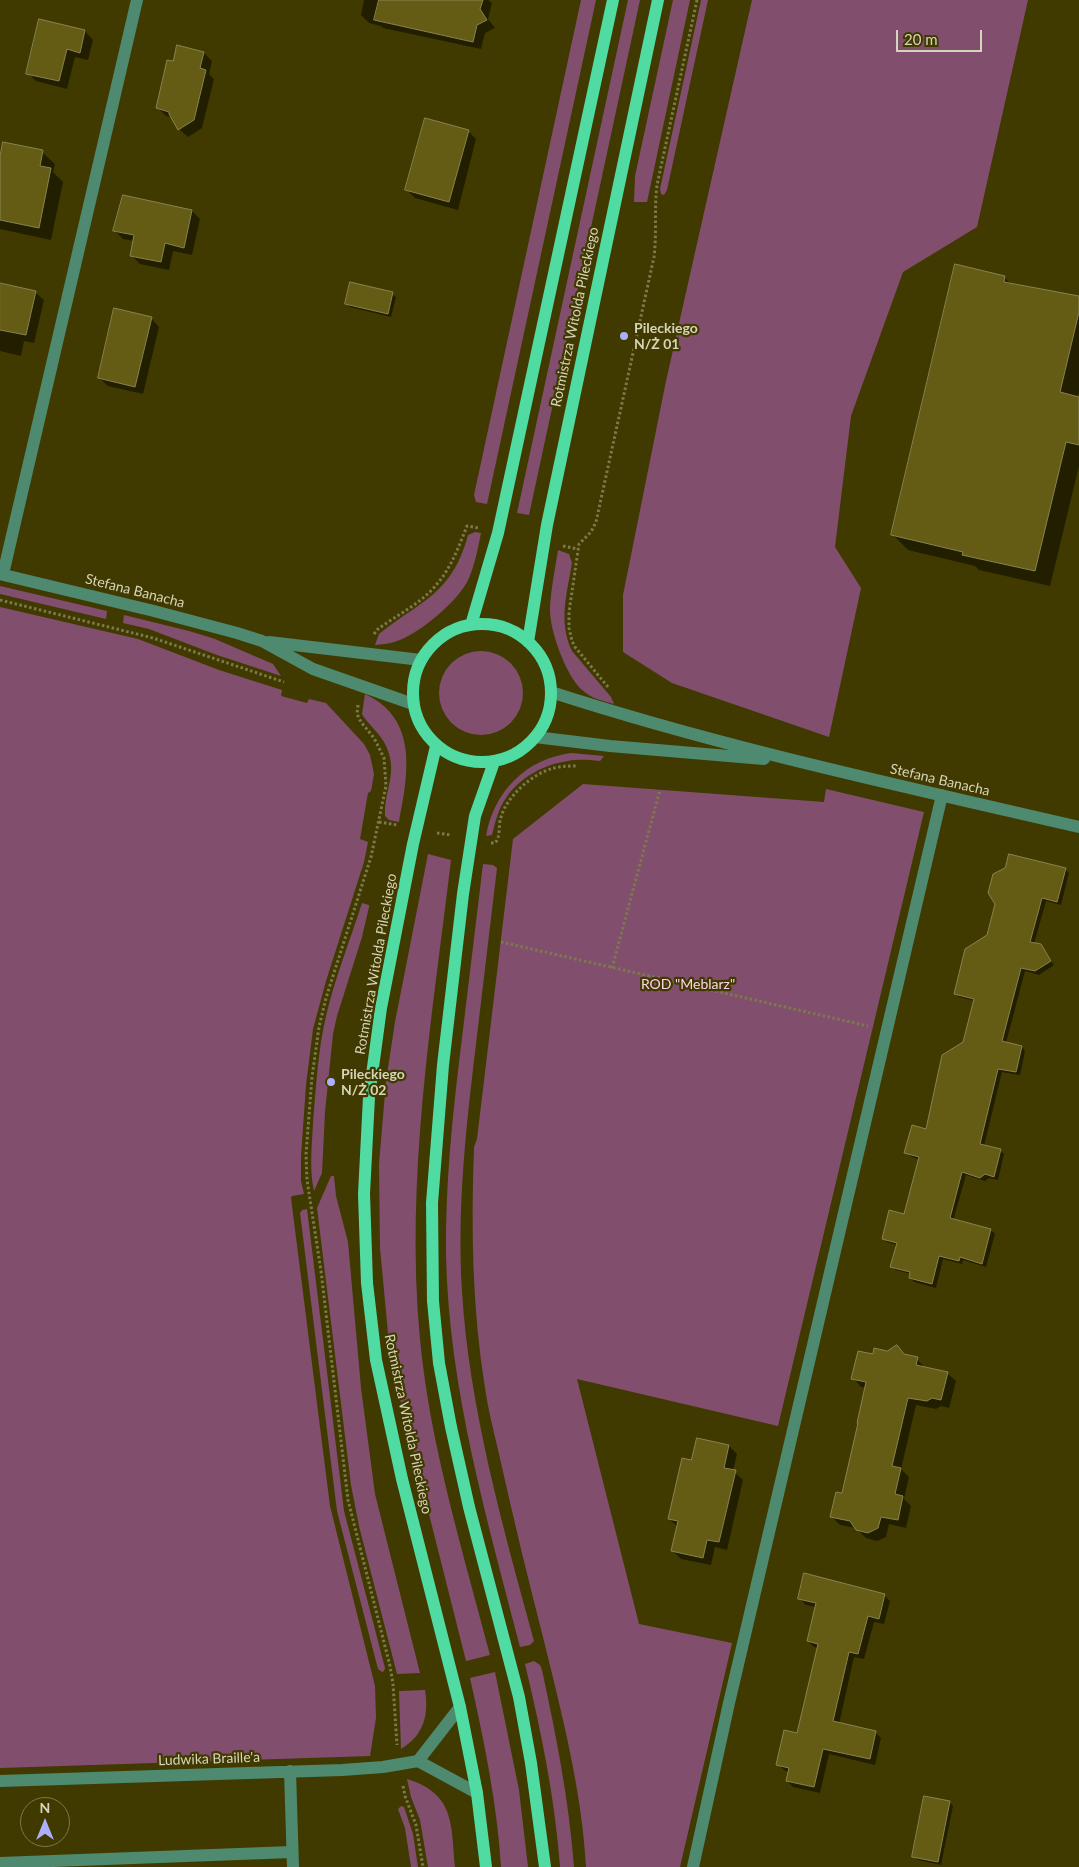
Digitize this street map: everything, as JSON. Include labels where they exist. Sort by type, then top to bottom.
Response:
[{"type":"main road","points":[[471,625],[498,533],[613,0]]},
{"type":"main road","name":"Rotmistrza Witolda Pileckiego","points":[[528,642],[549,516],[658,0]]},
{"type":"main road","points":[[471,625],[491,625],[511,631],[528,642],[538,652],[545,665],[551,692],[547,716],[535,738],[517,753],[494,762],[473,762],[453,757],[436,746],[421,726],[413,704],[413,681],[421,660],[434,643],[451,631],[471,625]]},
{"type":"main road","name":"Rotmistrza Witolda Pileckiego","points":[[436,746],[417,829],[381,1008],[369,1097],[364,1194],[367,1283],[376,1360],[398,1460],[460,1707],[477,1793],[486,1867]]},
{"type":"main road","points":[[494,762],[475,816],[471,839],[443,1065],[432,1203],[433,1301],[439,1363],[450,1428],[468,1507],[521,1706],[545,1867]]},
{"type":"street","points":[[1,574],[137,0]]},
{"type":"street","name":"Stefana Banacha","points":[[1,574],[203,623],[262,641],[421,660]]},
{"type":"street","name":"Stefana Banacha","points":[[262,641],[313,669],[413,704]]},
{"type":"street","name":"Stefana Banacha","points":[[551,692],[632,718],[795,761],[1079,827]]},
{"type":"street","name":"Stefana Banacha","points":[[535,738],[795,761]]},
{"type":"street","points":[[693,1867],[732,1688],[942,796]]},
{"type":"street","points":[[460,1707],[418,1761],[477,1793]]},
{"type":"street","name":"Ludwika Braille'a","points":[[0,1781],[290,1772],[383,1767],[418,1761]]},
{"type":"street","points":[[290,1772],[293,1867]]},
{"type":"street","points":[[0,1863],[292,1852]]},
{"type":"path","points":[[611,691],[572,641],[569,612],[578,548],[579,544],[591,532],[596,522],[652,266],[656,234],[656,185],[696,0]]},
{"type":"path","points":[[372,638],[378,629],[423,597],[437,584],[456,554],[467,526],[481,528]]},
{"type":"path","points":[[560,545],[578,548]]},
{"type":"path","points":[[0,600],[153,638],[284,682]]},
{"type":"path","points":[[379,822],[496,842],[501,817],[507,805],[536,777],[555,767],[583,766]]},
{"type":"path","points":[[612,968],[660,790]]},
{"type":"path","points":[[501,942],[872,1027]]},
{"type":"path","points":[[402,1781],[405,1796],[416,1825],[423,1867]]},
{"type":"green space","points":[[581,0],[596,0],[487,504],[476,502],[474,495]]},
{"type":"green space","points":[[628,0],[640,0],[529,515],[517,513]]},
{"type":"green space","points":[[673,0],[690,0],[647,202],[634,202],[635,176]]},
{"type":"green space","points":[[701,0],[708,0],[667,190],[664,195],[661,194],[660,189]]},
{"type":"green space","points":[[752,0],[1028,0],[977,227],[903,272],[851,416],[835,547],[861,588],[829,737],[672,683],[623,652],[623,595],[666,381]]},
{"type":"green space","points":[[475,532],[481,533],[475,562],[469,578],[457,596],[437,616],[414,633],[394,642],[375,645],[379,634],[434,594],[444,583],[461,555],[468,535]]},
{"type":"green space","points":[[558,550],[569,554],[572,563],[566,597],[565,629],[572,651],[611,697],[614,704],[593,697],[582,690],[570,674],[555,639],[550,608]]},
{"type":"green space","points":[[0,586],[107,611],[106,619],[0,594]]},
{"type":"green space","points":[[0,607],[138,639],[219,670],[282,690],[281,696],[307,703],[309,699],[326,703],[364,744],[370,755],[374,774],[371,791],[368,793],[360,839],[368,842],[364,862],[326,981],[313,1029],[306,1085],[301,1156],[301,1181],[304,1194],[292,1196],[291,1198],[330,1506],[375,1686],[376,1718],[370,1756],[0,1768]]},
{"type":"green space","points":[[124,615],[215,639],[273,664],[281,676],[217,655],[149,629],[123,623]]},
{"type":"green space","points":[[481,651],[497,654],[511,663],[520,677],[523,693],[520,709],[511,723],[497,732],[481,735],[465,732],[451,723],[442,709],[439,693],[442,677],[451,663],[465,654]]},
{"type":"green space","points":[[365,694],[382,705],[394,718],[402,733],[406,750],[406,767],[399,822],[389,820],[385,816],[391,762],[384,742],[362,714]]},
{"type":"green space","points":[[571,753],[604,756],[600,761],[572,760],[550,765],[525,778],[511,791],[503,802],[492,835],[486,836],[496,805],[515,780],[526,770],[540,762],[555,756]]},
{"type":"green space","name":"ROD \"Meblarz\"","points":[[583,784],[824,802],[826,789],[924,812],[778,1426],[577,1379],[639,1624],[732,1643],[680,1867],[586,1867],[576,1782],[558,1697],[489,1413],[477,1328],[473,1238],[474,1147],[477,1139],[513,839]]},
{"type":"green space","points":[[428,854],[451,860],[423,1099],[418,1159],[416,1279],[420,1339],[431,1419],[439,1459],[490,1655],[466,1661],[400,1399],[388,1333],[380,1248],[379,1164],[386,1081],[395,1022]]},
{"type":"green space","points":[[483,864],[493,865],[497,868],[466,1137],[461,1228],[462,1291],[472,1379],[489,1467],[534,1641],[530,1645],[520,1647],[483,1502],[462,1405],[454,1356],[446,1256],[448,1174],[453,1119]]},
{"type":"green space","points":[[362,903],[369,905],[369,907],[333,1034],[325,1112],[322,1173],[314,1191],[312,1174],[313,1123],[321,1042],[334,988]]},
{"type":"green space","points":[[331,1176],[334,1176],[336,1196],[348,1242],[361,1388],[375,1494],[420,1673],[397,1674],[359,1526],[351,1485],[317,1208]]},
{"type":"green space","points":[[307,1209],[344,1511],[385,1668],[382,1672],[378,1669],[337,1511],[300,1213],[302,1210]]},
{"type":"green space","points":[[534,1661],[540,1665],[542,1670],[557,1743],[569,1817],[574,1867],[560,1867],[547,1765],[525,1664]]},
{"type":"green space","points":[[495,1672],[519,1790],[528,1867],[501,1867],[493,1796],[470,1678]]},
{"type":"green space","points":[[425,1690],[426,1708],[423,1724],[415,1737],[401,1749],[399,1691]]},
{"type":"green space","points":[[407,1779],[423,1785],[434,1793],[448,1813],[453,1837],[455,1867],[428,1867],[420,1820],[411,1797]]},
{"type":"green space","points":[[401,1806],[404,1807],[413,1834],[418,1867],[411,1867],[405,1828],[398,1809]]},
{"type":"building","points":[[379,0],[483,0],[480,9],[487,20],[477,25],[473,42],[374,20]]},
{"type":"building","points":[[39,19],[85,30],[80,53],[67,49],[59,81],[26,74]]},
{"type":"building","points":[[177,45],[204,52],[200,68],[206,70],[194,120],[178,130],[169,112],[156,108],[167,60],[173,61]]},
{"type":"building","points":[[425,118],[469,130],[449,202],[405,190]]},
{"type":"building","points":[[3,142],[43,150],[40,166],[51,168],[39,228],[0,220],[0,157]]},
{"type":"building","points":[[123,195],[192,210],[184,248],[165,243],[161,262],[130,256],[134,235],[113,231]]},
{"type":"building","points":[[955,264],[1005,276],[1004,282],[1079,296],[1079,312],[1060,392],[1079,397],[1079,445],[1066,442],[1035,571],[962,555],[963,552],[891,535]]},
{"type":"building","points":[[350,282],[393,292],[388,314],[345,304]]},
{"type":"building","points":[[0,283],[36,291],[26,335],[0,330]]},
{"type":"building","points":[[114,308],[152,317],[135,387],[98,378]]},
{"type":"building","points":[[1009,854],[1066,868],[1057,902],[1042,898],[1030,942],[1041,944],[1051,961],[1035,971],[1021,968],[1002,1041],[1022,1046],[1016,1072],[998,1069],[980,1144],[1001,1149],[994,1177],[985,1174],[980,1178],[962,1172],[950,1218],[991,1229],[982,1264],[960,1257],[959,1261],[939,1256],[932,1284],[909,1278],[910,1272],[890,1267],[897,1243],[882,1239],[889,1210],[904,1214],[919,1157],[904,1153],[912,1125],[926,1129],[942,1055],[963,1042],[974,999],[954,994],[965,949],[987,935],[995,904],[988,893],[993,874],[1005,868]]},
{"type":"building","points":[[897,1345],[904,1354],[918,1357],[916,1365],[948,1372],[941,1400],[932,1398],[927,1401],[908,1398],[892,1466],[901,1468],[895,1494],[903,1496],[898,1520],[881,1517],[878,1528],[868,1533],[856,1530],[850,1521],[830,1517],[836,1492],[842,1493],[866,1382],[851,1379],[858,1351],[873,1354],[874,1348],[887,1351]]},
{"type":"building","points":[[697,1438],[729,1445],[724,1468],[736,1470],[719,1542],[707,1540],[703,1558],[671,1551],[678,1521],[668,1519],[682,1458],[691,1460]]},
{"type":"building","points":[[804,1573],[885,1594],[879,1619],[868,1616],[858,1654],[849,1652],[833,1721],[876,1731],[870,1759],[823,1749],[814,1787],[786,1781],[789,1768],[776,1765],[784,1730],[797,1733],[818,1644],[807,1641],[816,1603],[798,1599]]},
{"type":"building","points":[[924,1796],[950,1801],[938,1862],[912,1857]]},
{"type":"place","name":"Pileckiego N/Ż 01","points":[[624,336]]},
{"type":"place","name":"Pileckiego N/Ż 02","points":[[331,1082]]}]
